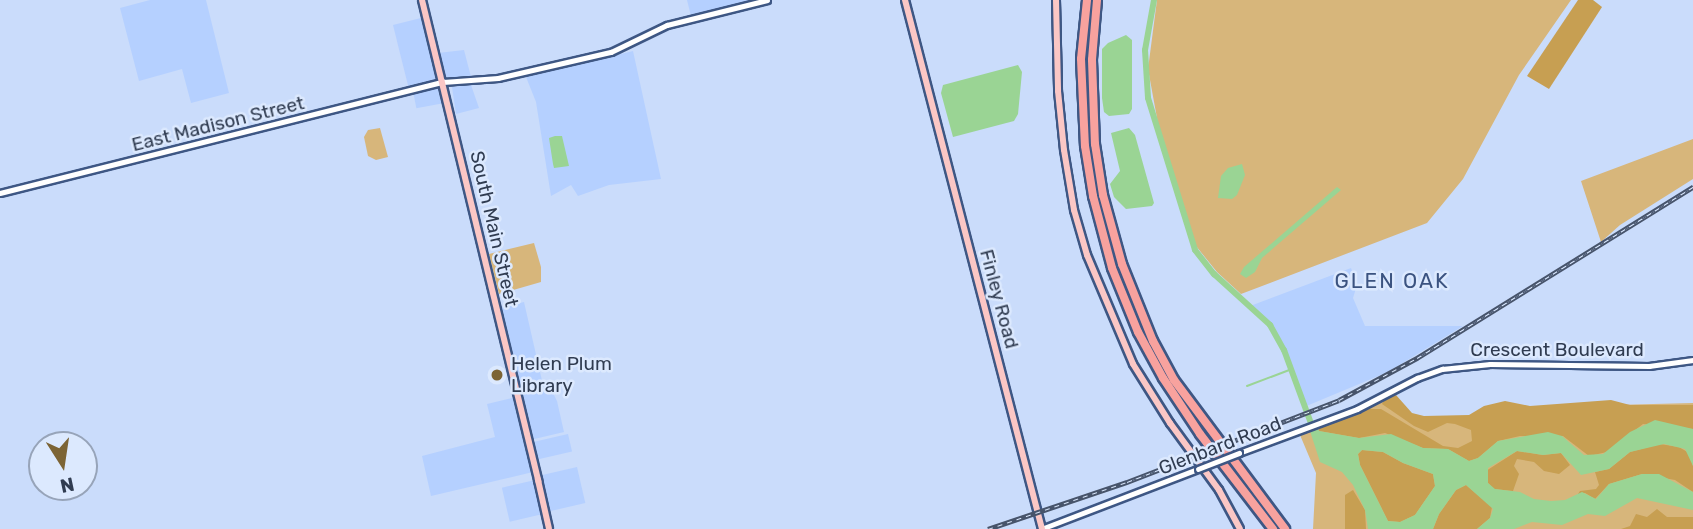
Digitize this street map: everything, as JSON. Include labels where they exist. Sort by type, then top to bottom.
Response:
[{"type":"highway","points":[[1087,0],[1082,58],[1085,146],[1093,196],[1112,268],[1138,332],[1163,378],[1200,435],[1273,529]]},
{"type":"highway","points":[[1097,0],[1092,60],[1095,145],[1103,195],[1122,264],[1153,341],[1174,380],[1285,529]]},
{"type":"main road","name":"South Main Street","points":[[422,0],[549,529]]},
{"type":"main road","name":"Finley Road","points":[[905,0],[1043,529]]},
{"type":"main road","points":[[1056,0],[1058,91],[1064,150],[1074,210],[1087,255],[1116,331],[1137,370],[1170,423],[1219,490],[1240,529]]},
{"type":"street","name":"East Madison Street","points":[[0,193],[443,82],[498,78],[619,49],[667,25],[767,0]]},
{"type":"street","name":"Crescent Boulevard","points":[[1308,428],[1367,405],[1416,378],[1455,367],[1499,363],[1649,366],[1693,360]]},
{"type":"street","name":"Glenbard Road","points":[[1043,529],[1308,428]]},
{"type":"shaded area","points":[[150,0],[206,0],[229,93],[191,103],[182,69],[139,81],[120,8]]},
{"type":"shaded area","points":[[687,0],[756,0],[691,16]]},
{"type":"shaded area","points":[[1157,0],[1571,0],[1519,75],[1463,179],[1427,223],[1241,294],[1217,272],[1196,246],[1159,129],[1148,69]]},
{"type":"shaded area","points":[[1578,0],[1593,0],[1602,7],[1549,89],[1527,76]]},
{"type":"shaded area","points":[[425,17],[441,80],[409,88],[393,25]]},
{"type":"shaded area","points":[[1126,35],[1132,40],[1132,109],[1129,114],[1109,116],[1104,112],[1102,98],[1102,49],[1108,43]]},
{"type":"shaded area","points":[[464,50],[471,77],[445,80],[438,53]]},
{"type":"shaded area","points":[[633,51],[661,179],[609,185],[578,196],[571,185],[551,196],[536,102],[526,77]]},
{"type":"shaded area","points":[[1018,65],[1022,72],[1018,114],[1014,121],[953,137],[941,93],[943,85]]},
{"type":"shaded area","points":[[442,83],[446,103],[416,108],[413,89]]},
{"type":"shaded area","points":[[471,85],[479,108],[456,114],[452,87]]},
{"type":"shaded area","points":[[380,128],[388,157],[376,160],[368,156],[364,137],[368,130]]},
{"type":"shaded area","points":[[1129,128],[1135,135],[1154,203],[1152,206],[1126,209],[1114,197],[1110,184],[1120,171],[1111,133]]},
{"type":"shaded area","points":[[562,136],[569,166],[554,168],[549,138]]},
{"type":"shaded area","points":[[1693,139],[1693,179],[1620,225],[1601,242],[1581,181]]},
{"type":"shaded area","points":[[1242,164],[1245,175],[1237,195],[1232,199],[1218,198],[1221,176],[1228,168]]},
{"type":"shaded area","points":[[1337,187],[1341,190],[1262,258],[1255,272],[1246,278],[1240,274],[1244,267]]},
{"type":"shaded area","points":[[534,243],[541,267],[541,282],[499,294],[489,254]]},
{"type":"shaded area","points":[[1351,268],[1357,285],[1353,298],[1365,326],[1463,326],[1388,372],[1304,407],[1284,350],[1270,325],[1250,306]]},
{"type":"shaded area","points":[[524,302],[543,385],[552,391],[557,401],[564,432],[530,440],[499,308]]},
{"type":"shaded area","points":[[1393,394],[1416,426],[1488,416],[1489,408],[1693,403],[1693,529],[1313,529],[1316,473],[1300,435]]},
{"type":"shaded area","points":[[1396,395],[1412,413],[1424,416],[1469,415],[1484,406],[1505,401],[1530,406],[1611,400],[1630,405],[1693,405],[1693,429],[1643,424],[1607,452],[1589,456],[1563,436],[1520,436],[1498,441],[1478,458],[1469,461],[1448,449],[1423,448],[1385,433],[1359,438],[1319,431],[1318,428],[1367,409],[1381,409],[1443,446],[1458,448],[1472,441],[1471,430],[1455,424],[1447,423],[1428,432],[1414,426],[1382,404],[1384,400]]},
{"type":"shaded area","points":[[516,397],[533,472],[431,496],[422,456],[495,437],[487,404]]},
{"type":"shaded area","points":[[1655,420],[1693,429],[1693,466],[1685,449],[1664,444],[1630,452],[1609,469],[1581,475],[1561,453],[1543,455],[1517,451],[1488,468],[1488,483],[1495,489],[1520,492],[1534,499],[1565,500],[1582,492],[1596,499],[1609,484],[1642,474],[1659,474],[1693,492],[1693,510],[1637,498],[1605,516],[1588,514],[1562,525],[1532,522],[1514,529],[1477,529],[1490,518],[1493,509],[1466,485],[1456,490],[1439,514],[1433,529],[1368,529],[1365,510],[1353,485],[1342,472],[1320,462],[1310,431],[1318,428],[1319,431],[1359,438],[1391,434],[1423,448],[1448,449],[1469,461],[1478,458],[1498,441],[1548,432],[1562,436],[1584,455],[1603,454],[1630,432]],"holes":[[[1362,450],[1383,452],[1433,474],[1435,486],[1415,515],[1400,522],[1388,521],[1360,465],[1358,454]]]},
{"type":"shaded area","points":[[568,434],[572,452],[534,460],[530,443]]},
{"type":"shaded area","points":[[1660,444],[1679,447],[1689,453],[1693,466],[1693,492],[1675,480],[1642,474],[1609,484],[1595,499],[1585,493],[1578,494],[1580,491],[1596,489],[1599,485],[1595,472],[1609,469],[1630,452]]},
{"type":"shaded area","points":[[1362,450],[1383,452],[1433,474],[1435,486],[1415,515],[1400,522],[1388,521],[1360,465],[1358,454]]},
{"type":"shaded area","points":[[1517,451],[1543,455],[1561,453],[1570,465],[1559,474],[1544,471],[1534,462],[1517,459],[1514,466],[1519,474],[1513,491],[1494,489],[1488,483],[1486,471]]},
{"type":"shaded area","points":[[577,467],[585,503],[546,512],[538,476]]},
{"type":"shaded area","points":[[535,480],[543,514],[510,522],[502,488]]},
{"type":"shaded area","points":[[1466,485],[1492,507],[1490,518],[1477,529],[1433,529],[1439,514],[1456,490]]},
{"type":"shaded area","points":[[1353,490],[1365,510],[1366,529],[1345,529],[1345,495]]},
{"type":"shaded area","points":[[1657,509],[1667,517],[1693,517],[1693,529],[1621,529],[1630,526],[1636,514],[1647,517]]},
{"type":"waterway","points":[[1154,0],[1145,50],[1148,98],[1195,250],[1214,274],[1270,325],[1284,350],[1313,429]]},
{"type":"waterway","points":[[1247,386],[1292,369]]},
{"type":"railway","points":[[988,529],[1127,482],[1339,400],[1417,358],[1693,187]]},
{"type":"place","name":"Helen Plum Library","points":[[497,375]]},
{"type":"district","name":"GLEN OAK","points":[[1392,281]]}]
